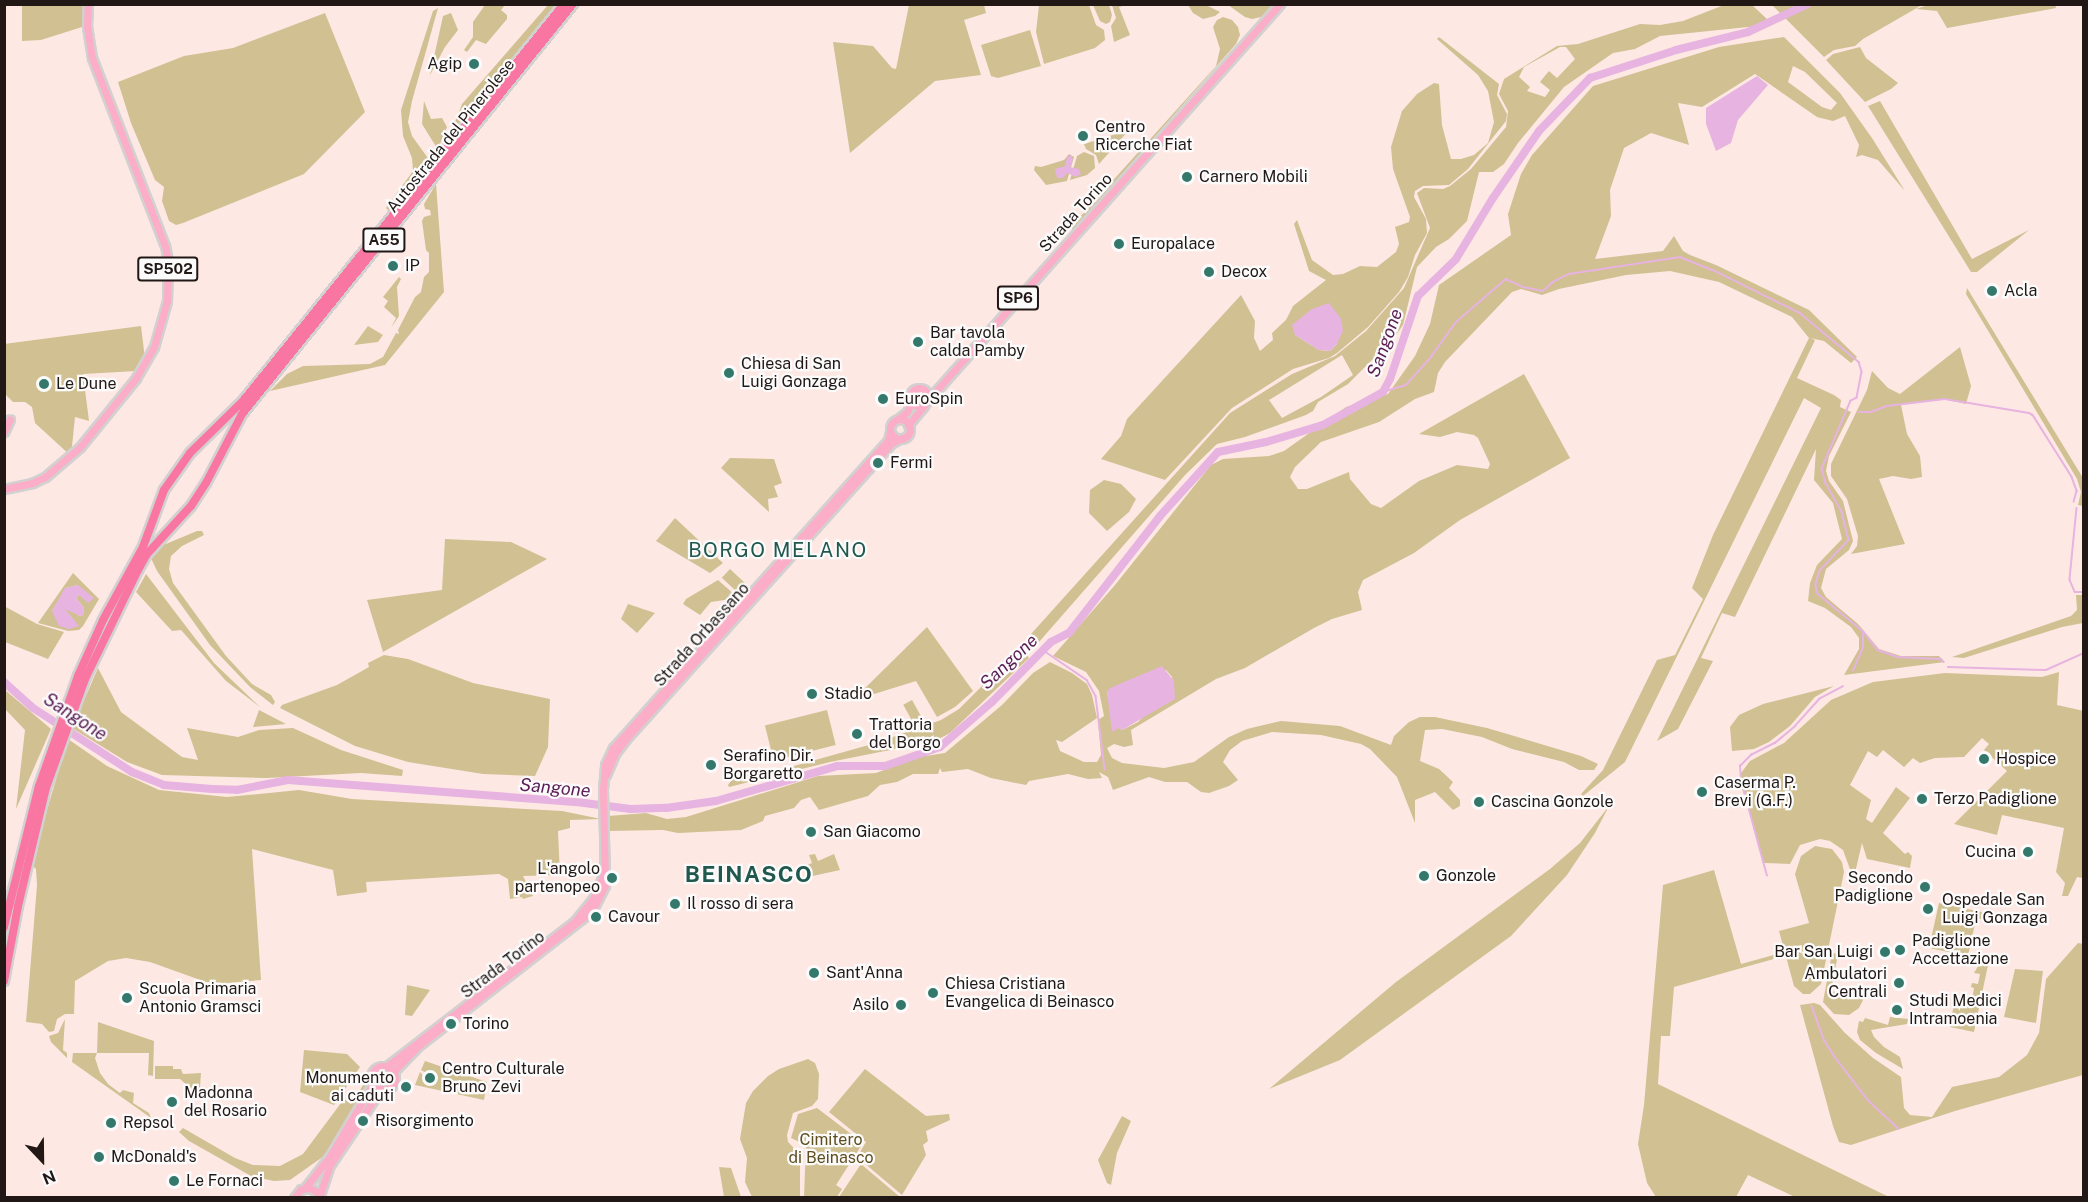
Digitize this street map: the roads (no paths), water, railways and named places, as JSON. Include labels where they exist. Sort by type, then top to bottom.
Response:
[{"type":"highway","name":"Autostrada del Pinerolese","points":[[4,927],[22,846],[45,768],[103,620],[143,547],[161,497],[190,453],[243,401],[564,4]]},
{"type":"highway","name":"Autostrada del Pinerolese","points":[[5,981],[33,837],[82,677],[147,554],[191,506],[216,468],[242,414],[573,4]]},
{"type":"main road","name":"SP502","points":[[4,488],[18,487],[39,480],[57,468],[101,422],[136,378],[154,347],[167,301],[168,261],[165,246],[92,58],[87,27],[88,4]]},
{"type":"main road","name":"Strada Torino","points":[[926,403],[1280,4]]},
{"type":"main road","name":"Strada Torino","points":[[926,391],[940,386]]},
{"type":"main road","points":[[921,388],[926,391],[926,403],[908,425],[908,433],[902,438],[894,437],[890,432],[891,425],[907,412],[914,391],[921,388]]},
{"type":"main road","points":[[911,402],[917,406],[926,403]]},
{"type":"main road","points":[[898,419],[908,425]]},
{"type":"main road","points":[[5,432],[13,422]]},
{"type":"main road","name":"Strada Orbassano","points":[[604,783],[607,759],[616,744],[888,440],[890,432]]},
{"type":"main road","name":"Strada Orbassano","points":[[604,783],[616,752],[626,739],[892,443],[902,438]]},
{"type":"main road","name":"Strada Torino","points":[[394,1071],[430,1037],[586,918],[603,894],[604,783]]},
{"type":"main road","name":"Strada Torino","points":[[387,1066],[575,921],[597,892],[604,866]]},
{"type":"main road","points":[[381,1065],[394,1071],[394,1084],[388,1089],[381,1089],[373,1084],[371,1078],[374,1070],[381,1065]]},
{"type":"main road","points":[[294,1197],[305,1188],[325,1164],[373,1084]]},
{"type":"main road","points":[[305,1188],[314,1189],[321,1196],[330,1165],[381,1089]]},
{"type":"waterway","name":"Sangone","points":[[4,682],[33,708],[132,772],[164,785],[212,789],[237,790],[288,780],[584,803],[631,809],[666,808],[716,801],[837,766],[885,766],[940,747],[992,702],[1051,642],[1069,633],[1160,516],[1218,452],[1266,442],[1323,425],[1383,392],[1390,379],[1418,296],[1456,259],[1493,198],[1539,131],[1590,78],[1676,50],[1748,32],[1808,4]]},
{"type":"waterway","points":[[1383,392],[1406,385],[1431,357],[1456,322],[1506,279],[1523,287],[1543,291],[1553,282],[1569,274],[1680,257],[1713,270],[1800,313],[1859,362],[1862,372],[1857,398],[1851,401],[1822,469],[1826,483],[1842,512],[1849,540],[1820,571],[1816,584],[1817,593],[1863,631],[1878,650],[1898,657],[1941,659],[1944,662]]},
{"type":"waterway","points":[[1859,412],[1945,399],[2029,413],[2033,415],[2072,477],[2077,491],[2074,502]]},
{"type":"waterway","points":[[2077,508],[2070,580],[2075,592],[2084,592]]},
{"type":"waterway","points":[[1853,671],[1863,647],[1863,632]]},
{"type":"waterway","points":[[1043,650],[1087,680],[1096,696],[1105,769]]},
{"type":"waterway","points":[[1948,667],[2046,670],[2084,653]]},
{"type":"waterway","points":[[1767,876],[1741,780],[1740,766],[1751,755],[1775,743],[1795,726],[1819,699],[1843,686]]},
{"type":"waterway","points":[[1812,1006],[1825,1041],[1835,1057],[1868,1100],[1899,1129]]},
{"type":"place","name":"Agip","points":[[474,64]]},
{"type":"place","name":"Centro Ricerche Fiat","points":[[1083,136]]},
{"type":"place","name":"Carnero Mobili","points":[[1187,177]]},
{"type":"place","name":"Europalace","points":[[1119,244]]},
{"type":"place","name":"IP","points":[[393,266]]},
{"type":"place","name":"Decox","points":[[1209,272]]},
{"type":"place","name":"Acla","points":[[1992,291]]},
{"type":"place","name":"Bar tavola calda Pamby","points":[[918,342]]},
{"type":"place","name":"Chiesa di San Luigi Gonzaga","points":[[729,373]]},
{"type":"place","name":"Le Dune","points":[[44,384]]},
{"type":"place","name":"EuroSpin","points":[[883,399]]},
{"type":"place","name":"Fermi","points":[[878,463]]},
{"type":"place","name":"Stadio","points":[[812,694]]},
{"type":"place","name":"Trattoria del Borgo","points":[[857,734]]},
{"type":"place","name":"Hospice","points":[[1984,759]]},
{"type":"place","name":"Serafino Dir. Borgaretto","points":[[711,765]]},
{"type":"place","name":"Caserma P. Brevi (G.F.)","points":[[1702,792]]},
{"type":"place","name":"Terzo Padiglione","points":[[1922,799]]},
{"type":"place","name":"Cascina Gonzole","points":[[1479,802]]},
{"type":"place","name":"San Giacomo","points":[[811,832]]},
{"type":"place","name":"Cucina","points":[[2028,852]]},
{"type":"place","name":"Gonzole","points":[[1424,876]]},
{"type":"place","name":"L'angolo partenopeo","points":[[612,878]]},
{"type":"place","name":"Secondo Padiglione","points":[[1925,887]]},
{"type":"place","name":"Il rosso di sera","points":[[675,904]]},
{"type":"place","name":"Ospedale San Luigi Gonzaga","points":[[1928,909]]},
{"type":"place","name":"Cavour","points":[[596,917]]},
{"type":"place","name":"Padiglione Accettazione","points":[[1900,950]]},
{"type":"place","name":"Bar San Luigi","points":[[1885,952]]},
{"type":"place","name":"Sant'Anna","points":[[814,973]]},
{"type":"place","name":"Ambulatori Centrali","points":[[1899,983]]},
{"type":"place","name":"Chiesa Cristiana Evangelica di Beinasco","points":[[933,993]]},
{"type":"place","name":"Scuola Primaria Antonio Gramsci","points":[[127,998]]},
{"type":"place","name":"Asilo","points":[[901,1005]]},
{"type":"place","name":"Studi Medici Intramoenia","points":[[1897,1010]]},
{"type":"place","name":"Torino","points":[[451,1024]]},
{"type":"place","name":"Centro Culturale Bruno Zevi","points":[[430,1078]]},
{"type":"place","name":"Monumento ai caduti","points":[[406,1087]]},
{"type":"place","name":"Madonna del Rosario","points":[[172,1102]]},
{"type":"place","name":"Risorgimento","points":[[363,1121]]},
{"type":"place","name":"Repsol","points":[[111,1123]]},
{"type":"place","name":"McDonald's","points":[[99,1157]]},
{"type":"place","name":"Le Fornaci","points":[[174,1181]]},
{"type":"district","name":"BORGO MELANO","points":[[778,550]]},
{"type":"district","name":"BEINASCO","points":[[749,875]]},
{"type":"park label","name":"Cimitero di Beinasco","points":[[831,1149]]}]
